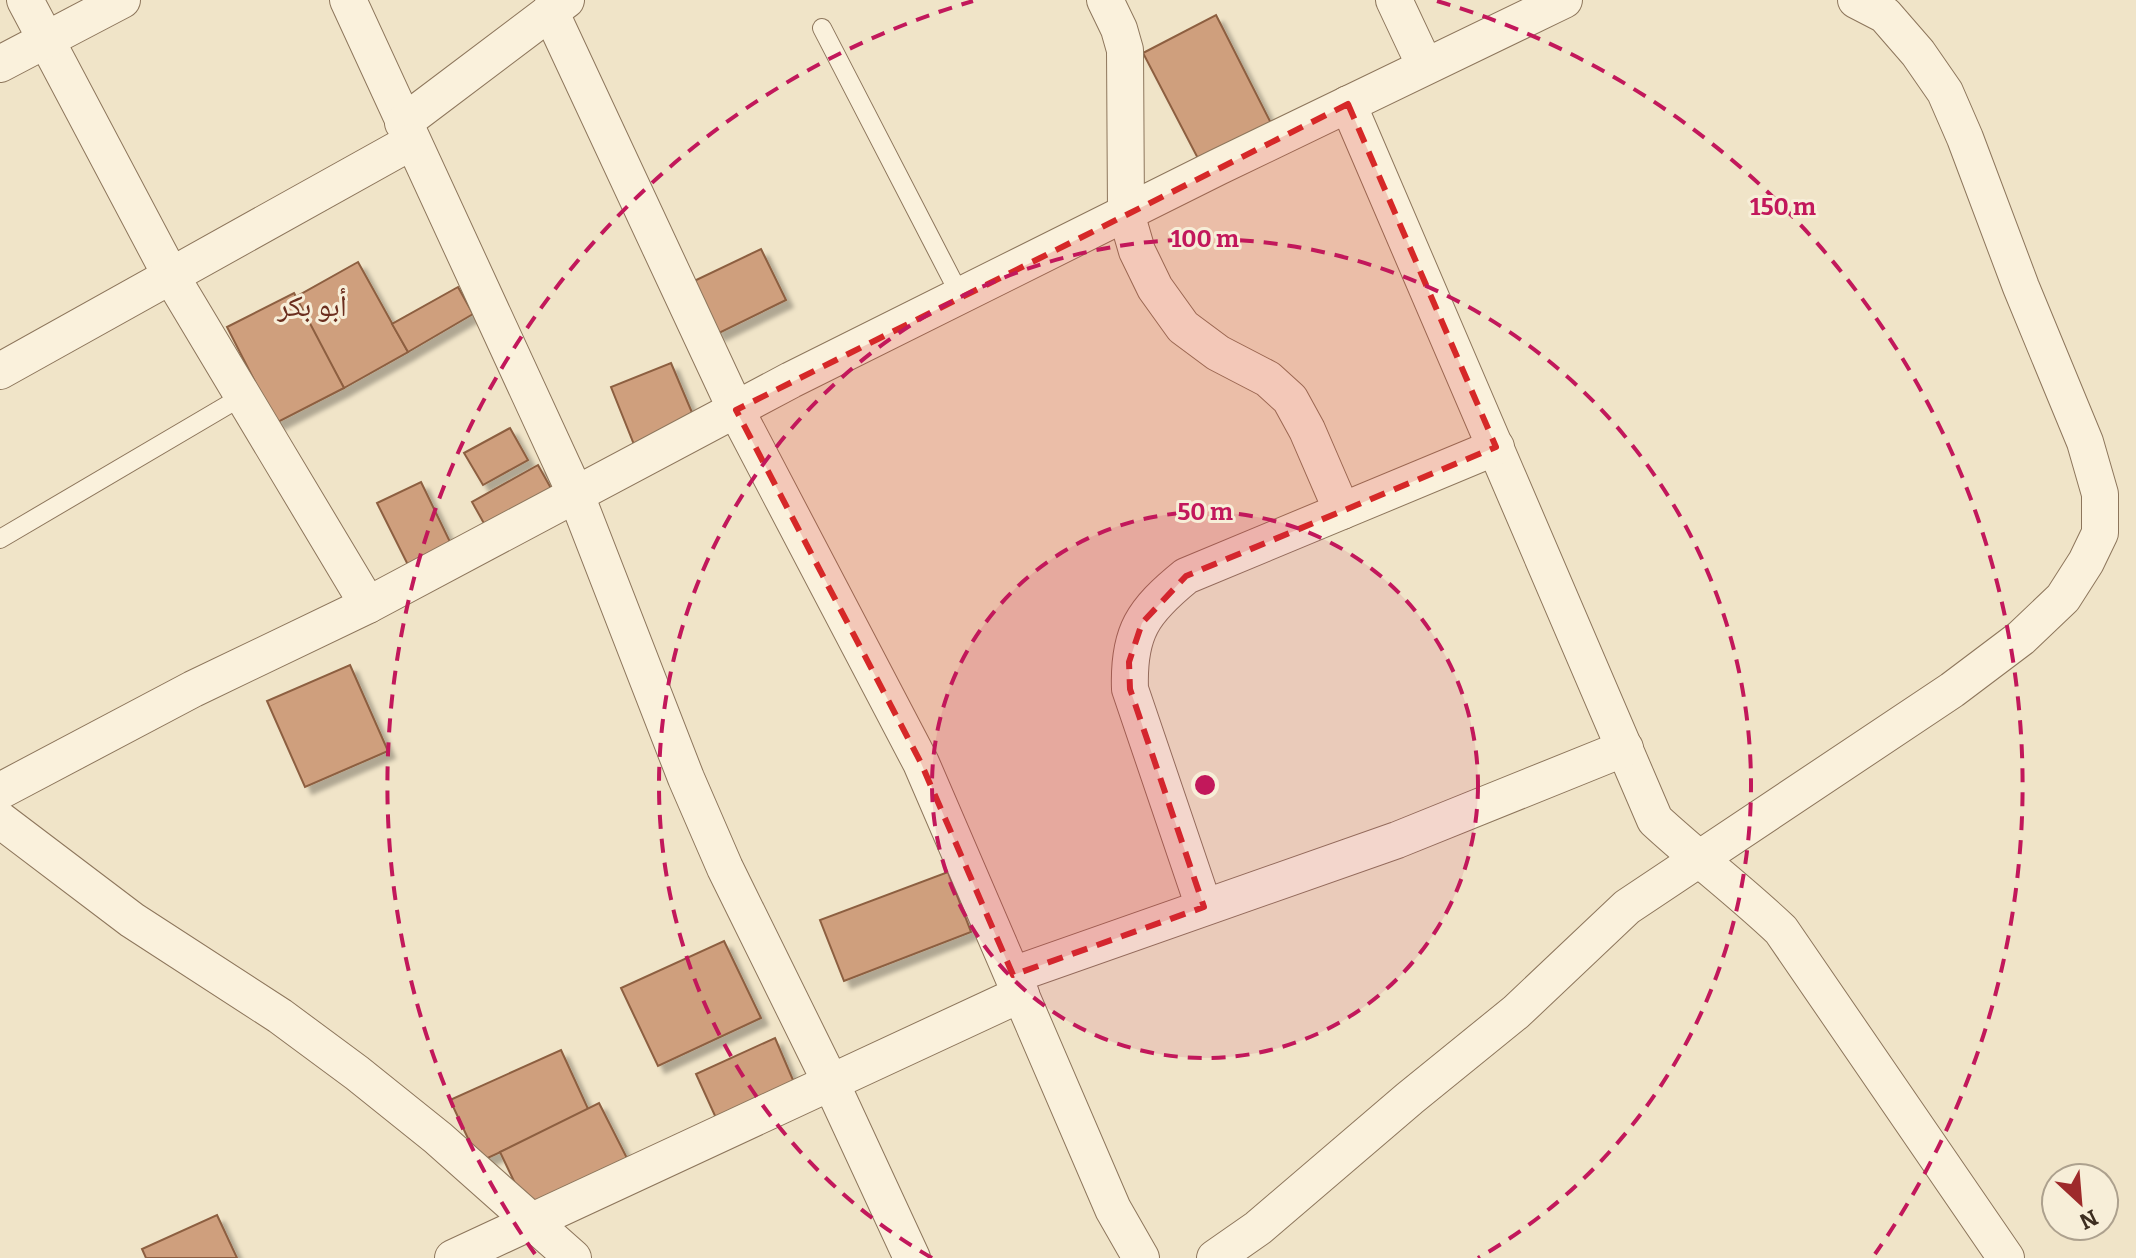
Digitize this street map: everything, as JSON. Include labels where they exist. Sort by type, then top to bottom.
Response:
[{"type":"street","points":[[25,0],[171,276],[368,605]]},
{"type":"street","points":[[0,64],[122,0]]},
{"type":"street","points":[[348,0],[576,495],[714,842],[912,1258]]},
{"type":"street","points":[[1105,0],[1125,50],[1126,213],[1137,251],[1155,288],[1183,327],[1218,353],[1268,379],[1290,399],[1342,511]]},
{"type":"street","points":[[1394,0],[1425,66]]},
{"type":"street","points":[[0,791],[193,689],[368,605],[960,295],[1564,0]]},
{"type":"street","points":[[1215,1258],[1258,1228],[1516,1012],[1627,907],[1939,698],[2021,638],[2063,598],[2086,562],[2100,533],[2100,494],[2085,442],[2021,287],[1965,138],[1945,92],[1918,53],[1885,15],[1856,0]]},
{"type":"street","points":[[0,371],[171,276],[407,132],[558,6],[736,410],[921,763],[1113,1209],[1141,1258]]},
{"type":"street","points":[[1348,104],[1655,820],[1697,859],[1748,898],[1781,930],[2006,1258]]},
{"type":"street","points":[[1204,907],[1130,689],[1132,642],[1158,598],[1186,576],[1496,447]]},
{"type":"street","points":[[453,1258],[831,1083],[1017,985],[1204,907],[1397,840],[1625,748]]},
{"type":"street","points":[[0,820],[132,920],[280,1016],[357,1073],[438,1138],[573,1258]]},
{"type":"lane","points":[[822,28],[960,295]]},
{"type":"lane","points":[[0,539],[243,396]]},
{"type":"highlighted area","points":[[1348,104],[1496,447],[1186,576],[1142,623],[1129,662],[1130,689],[1204,907],[1013,975],[921,763],[736,410]]},
{"type":"building","points":[[1216,15],[1276,133],[1204,170],[1143,53]]},
{"type":"building","points":[[761,249],[786,300],[717,334],[692,282]]},
{"type":"building","points":[[358,262],[408,352],[344,388],[294,298]]},
{"type":"building","points":[[458,287],[473,314],[408,352],[392,324]]},
{"type":"building","points":[[294,293],[344,388],[276,423],[227,327]]},
{"type":"building","points":[[671,363],[696,422],[635,447],[611,387]]},
{"type":"building","points":[[510,428],[528,460],[483,485],[464,453]]},
{"type":"building","points":[[538,465],[557,499],[491,536],[472,502]]},
{"type":"building","points":[[421,482],[452,546],[409,567],[377,503]]},
{"type":"building","points":[[350,665],[388,751],[305,787],[267,701]]},
{"type":"building","points":[[948,872],[971,932],[844,981],[820,920]]},
{"type":"building","points":[[724,941],[761,1018],[658,1066],[621,988]]},
{"type":"building","points":[[775,1038],[799,1094],[721,1129],[696,1074]]},
{"type":"building","points":[[561,1050],[589,1111],[479,1162],[450,1100]]},
{"type":"building","points":[[599,1103],[634,1172],[533,1221],[500,1152]]},
{"type":"building","points":[[217,1215],[237,1258],[146,1258],[142,1249]]},
{"type":"district","name":"أبو بكر","points":[[312,306]]}]
